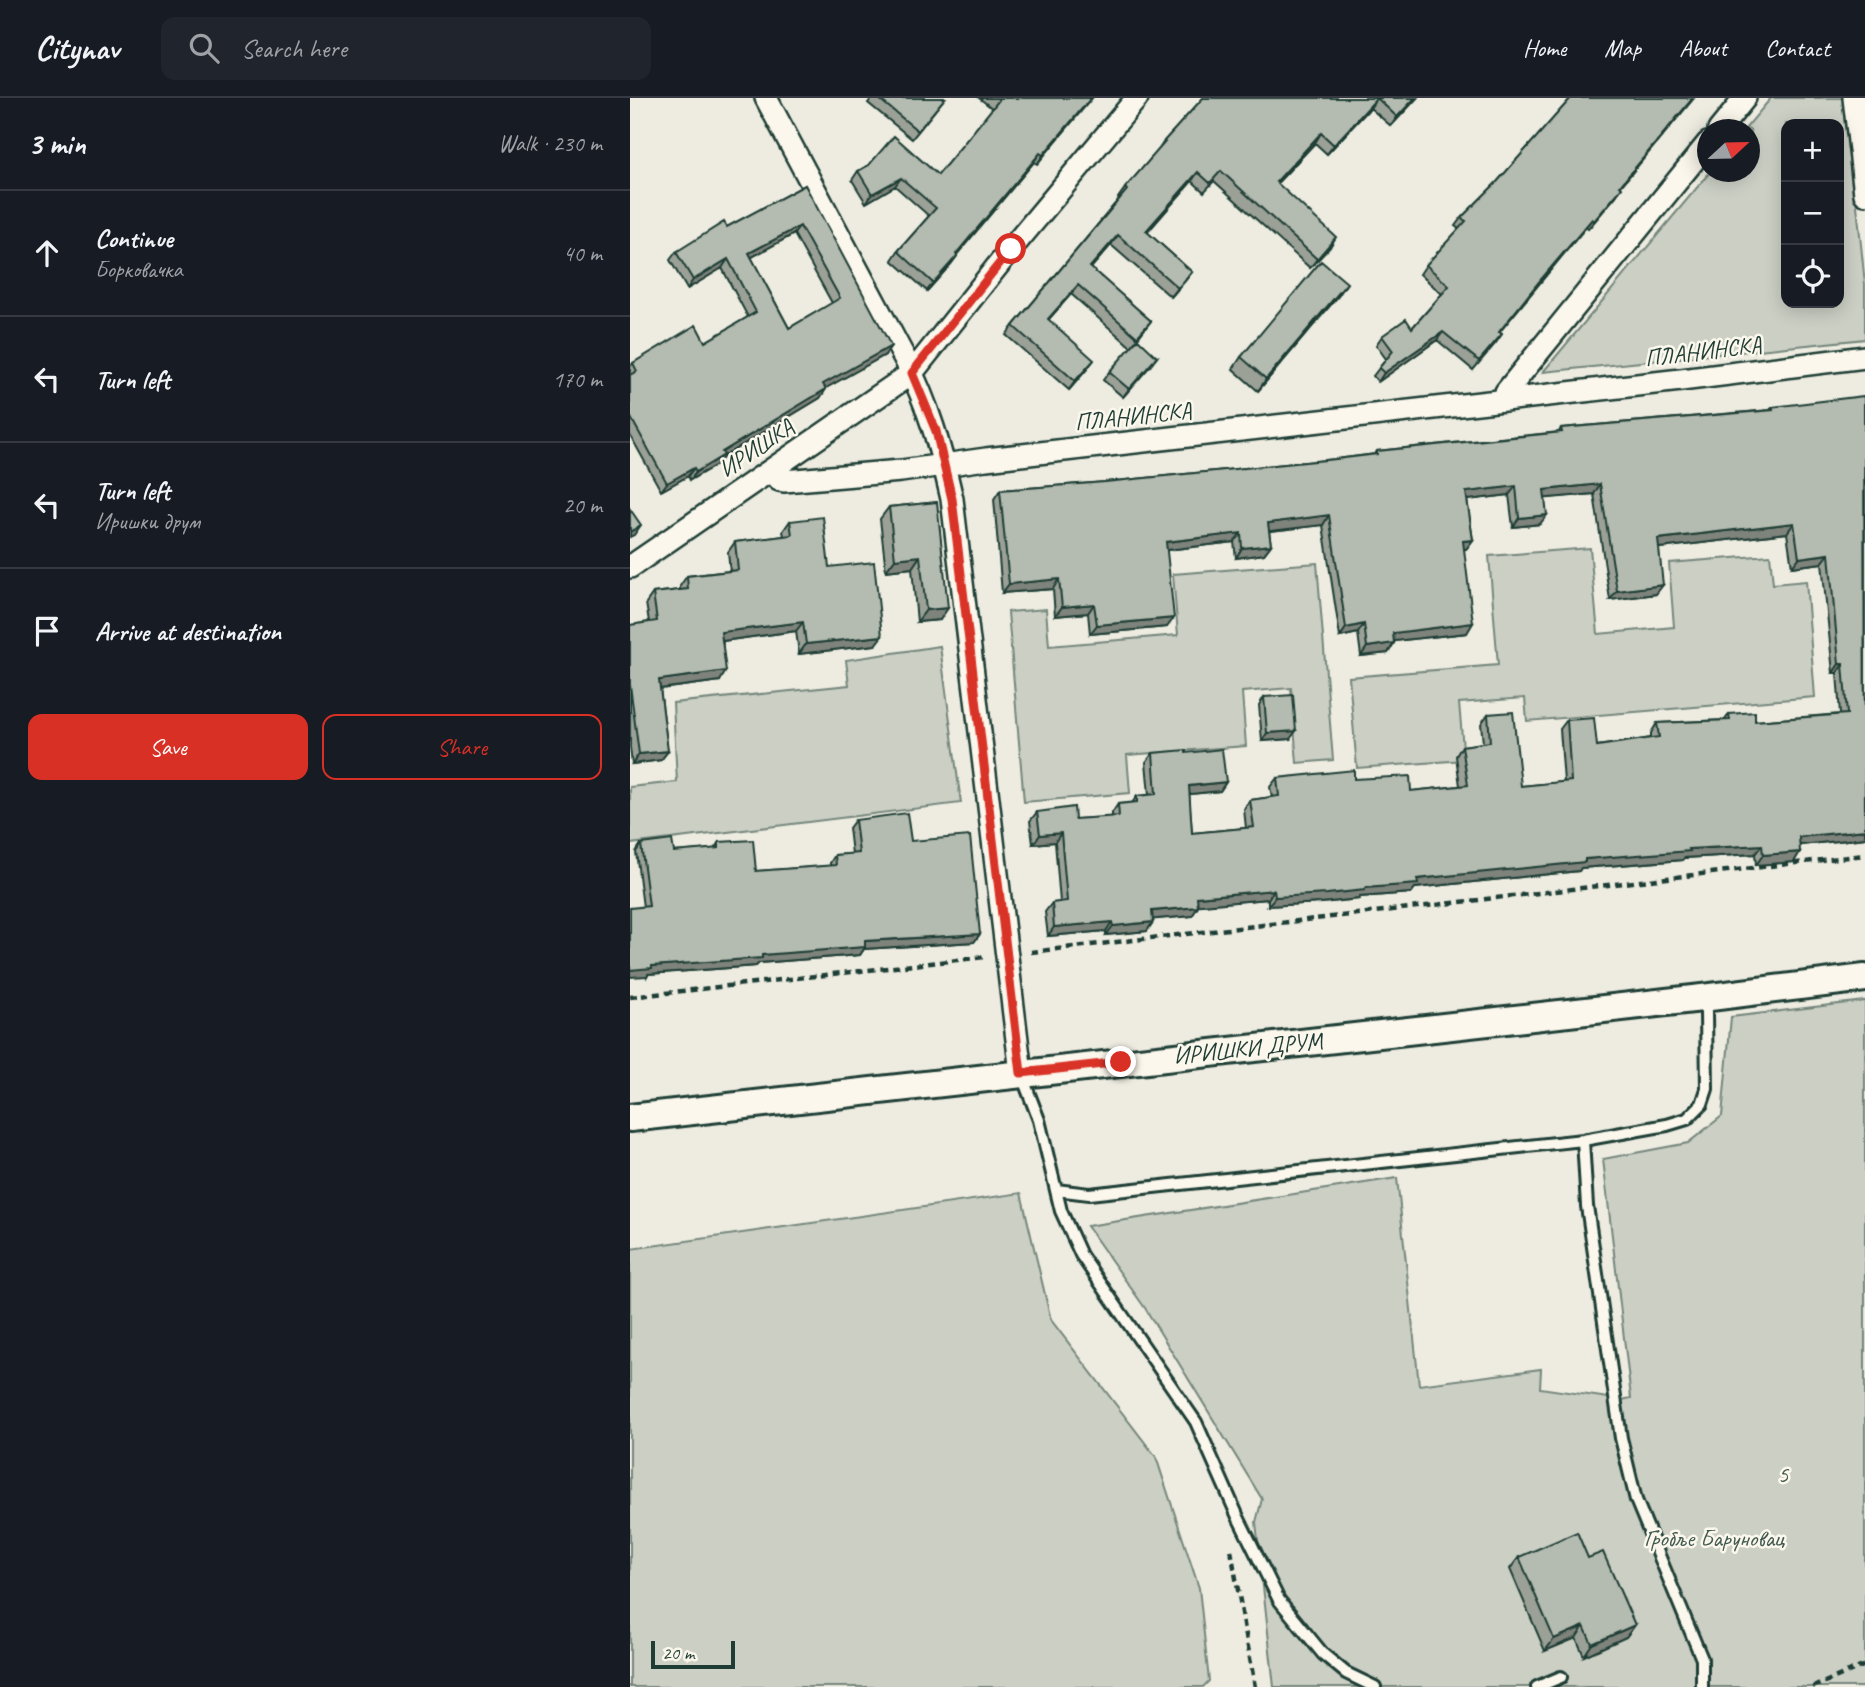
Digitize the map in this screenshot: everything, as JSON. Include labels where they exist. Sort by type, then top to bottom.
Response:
[{"type":"street","points":[[766,98],[912,373],[933,423],[944,465],[952,499],[1021,1073]]},
{"type":"street","name":"ИРИШКА","points":[[630,567],[912,373],[1011,249],[1138,98]]},
{"type":"street","points":[[1728,119],[1745,98]]},
{"type":"street","points":[[1854,98],[1865,194]]},
{"type":"street","points":[[1505,399],[1506,392],[1697,155]]},
{"type":"street","name":"ПЛАНИНСКА","points":[[771,471],[779,480],[784,481],[944,465],[1865,357]]},
{"type":"street","name":"ИРИШКИ ДРУМ","points":[[630,1118],[1865,978]]},
{"type":"lane","points":[[1056,1190],[1089,1194],[1583,1140],[1667,1125],[1687,1119],[1702,1104],[1707,1089],[1706,1013],[1702,998]]},
{"type":"lane","points":[[1021,1073],[1039,1120],[1061,1211],[1081,1255],[1196,1422],[1279,1600],[1323,1654],[1346,1673],[1375,1687]]},
{"type":"lane","points":[[1583,1140],[1587,1206],[1621,1438],[1636,1500],[1702,1659],[1702,1687]]},
{"type":"lane","points":[[1538,1687],[1561,1677]]},
{"type":"path","points":[[630,997],[1865,855]]},
{"type":"path","points":[[1238,1517],[1231,1525],[1228,1535],[1255,1687]]},
{"type":"path","points":[[1812,1687],[1865,1665]]},
{"type":"green space","points":[[1771,98],[1846,98],[1865,284],[1865,339],[1543,372],[1702,182],[1760,182],[1760,119],[1753,119]]},
{"type":"green space","points":[[1590,548],[1598,634],[1674,627],[1669,563],[1770,555],[1773,584],[1806,581],[1815,697],[1527,721],[1525,698],[1459,703],[1464,760],[1357,768],[1349,677],[1498,665],[1489,556]]},
{"type":"green space","points":[[1317,563],[1333,760],[1297,763],[1291,688],[1242,692],[1246,746],[1127,755],[1130,793],[1024,802],[1008,612],[1046,609],[1049,646],[1178,635],[1173,574]]},
{"type":"green space","points":[[940,646],[961,803],[630,844],[630,787],[677,782],[673,703],[849,685],[846,660]]},
{"type":"green space","points":[[1865,1001],[1865,1687],[1274,1687],[1256,1522],[1262,1499],[1145,1308],[1087,1226],[1397,1178],[1419,1385],[1541,1369],[1540,1388],[1622,1400],[1631,1398],[1603,1159],[1688,1143],[1722,1116],[1731,1017]]},
{"type":"green space","points":[[1021,1193],[1051,1320],[1156,1457],[1199,1588],[1209,1681],[1203,1687],[630,1687],[630,1249]]},
{"type":"building","points":[[878,98],[945,98],[918,131]]},
{"type":"building","points":[[997,98],[1091,98],[1043,155],[1040,153],[933,283],[898,251],[936,208],[901,178],[872,194],[858,171],[869,165],[894,136],[938,175],[999,100]]},
{"type":"building","points":[[1203,98],[1377,98],[1334,145],[1321,133],[1276,182],[1336,237],[1317,259],[1221,171],[1210,183],[1198,172],[1146,231],[1192,272],[1178,288],[1118,235],[1090,267],[1151,321],[1137,337],[1078,285],[1048,319],[1094,360],[1075,381],[1013,326],[1127,190],[1125,188],[1164,141]]},
{"type":"building","points":[[1377,98],[1415,98],[1397,117]]},
{"type":"building","points":[[1571,98],[1693,98],[1620,186],[1622,188],[1538,283],[1479,361],[1443,332],[1384,373],[1379,368],[1393,351],[1382,336],[1406,319],[1412,328],[1449,286],[1426,265],[1466,221],[1461,218],[1497,182]]},
{"type":"building","points":[[805,185],[891,346],[823,384],[826,389],[722,452],[724,455],[696,472],[694,468],[667,483],[630,416],[630,375],[637,371],[633,363],[696,325],[705,342],[756,312],[728,259],[693,280],[676,252],[724,222],[727,227]],"holes":[[[800,226],[840,298],[789,328],[749,253]]]},
{"type":"building","points":[[1321,261],[1347,283],[1266,379],[1241,357]]},
{"type":"building","points":[[1138,339],[1157,357],[1129,389],[1109,372]]},
{"type":"building","points":[[1864,396],[1865,830],[1799,837],[1800,852],[1763,855],[1762,845],[1689,849],[1690,851],[1585,859],[1585,862],[1417,879],[1418,884],[1327,894],[1275,897],[1274,890],[1197,897],[1198,907],[1152,911],[1153,922],[1054,927],[1052,903],[1067,901],[1061,833],[1040,835],[1037,812],[1074,807],[1075,819],[1119,816],[1118,804],[1137,802],[1137,796],[1156,794],[1153,753],[1222,749],[1226,782],[1189,786],[1192,833],[1254,827],[1250,800],[1279,796],[1277,778],[1354,770],[1354,779],[1410,776],[1411,791],[1468,785],[1462,746],[1490,742],[1488,714],[1513,712],[1521,786],[1571,781],[1567,720],[1594,718],[1597,746],[1659,737],[1657,723],[1730,720],[1729,714],[1755,712],[1755,721],[1847,714],[1843,664],[1839,664],[1829,554],[1799,558],[1794,523],[1658,539],[1663,585],[1617,591],[1600,484],[1544,490],[1547,515],[1519,518],[1516,486],[1466,492],[1473,540],[1463,541],[1473,623],[1393,633],[1394,643],[1367,647],[1364,624],[1346,628],[1329,515],[1268,523],[1271,545],[1242,548],[1241,533],[1166,542],[1174,618],[1097,625],[1094,604],[1062,607],[1059,579],[1009,584],[1000,490],[1336,459],[1377,454],[1377,451],[1562,432],[1561,428],[1773,410],[1772,407]]},
{"type":"building","points":[[937,502],[948,608],[926,610],[920,556],[895,559],[889,507]]},
{"type":"building","points":[[630,509],[641,525],[630,532]]},
{"type":"building","points":[[823,517],[829,567],[874,562],[882,636],[806,644],[803,622],[721,632],[726,671],[659,680],[668,751],[639,754],[630,685],[630,625],[657,621],[653,593],[688,589],[687,576],[738,570],[735,542],[792,535],[790,521]]},
{"type":"building","points":[[1293,695],[1296,731],[1267,733],[1264,697]]},
{"type":"building","points":[[907,813],[911,841],[970,836],[980,934],[865,941],[865,947],[630,970],[630,908],[649,906],[641,844],[672,840],[674,852],[719,848],[719,842],[753,840],[756,871],[836,865],[835,855],[859,853],[855,820]]},
{"type":"building","points":[[1577,1532],[1588,1558],[1603,1552],[1635,1625],[1592,1644],[1584,1626],[1554,1639],[1519,1557]]},
{"type":"route","points":[[1011,249],[912,373],[936,431],[952,499],[1021,1073],[1121,1062]]},
{"type":"park label","name":"5","points":[[1783,1474]]},
{"type":"park label","name":"Гробље Баруновац","points":[[1714,1538]]}]
